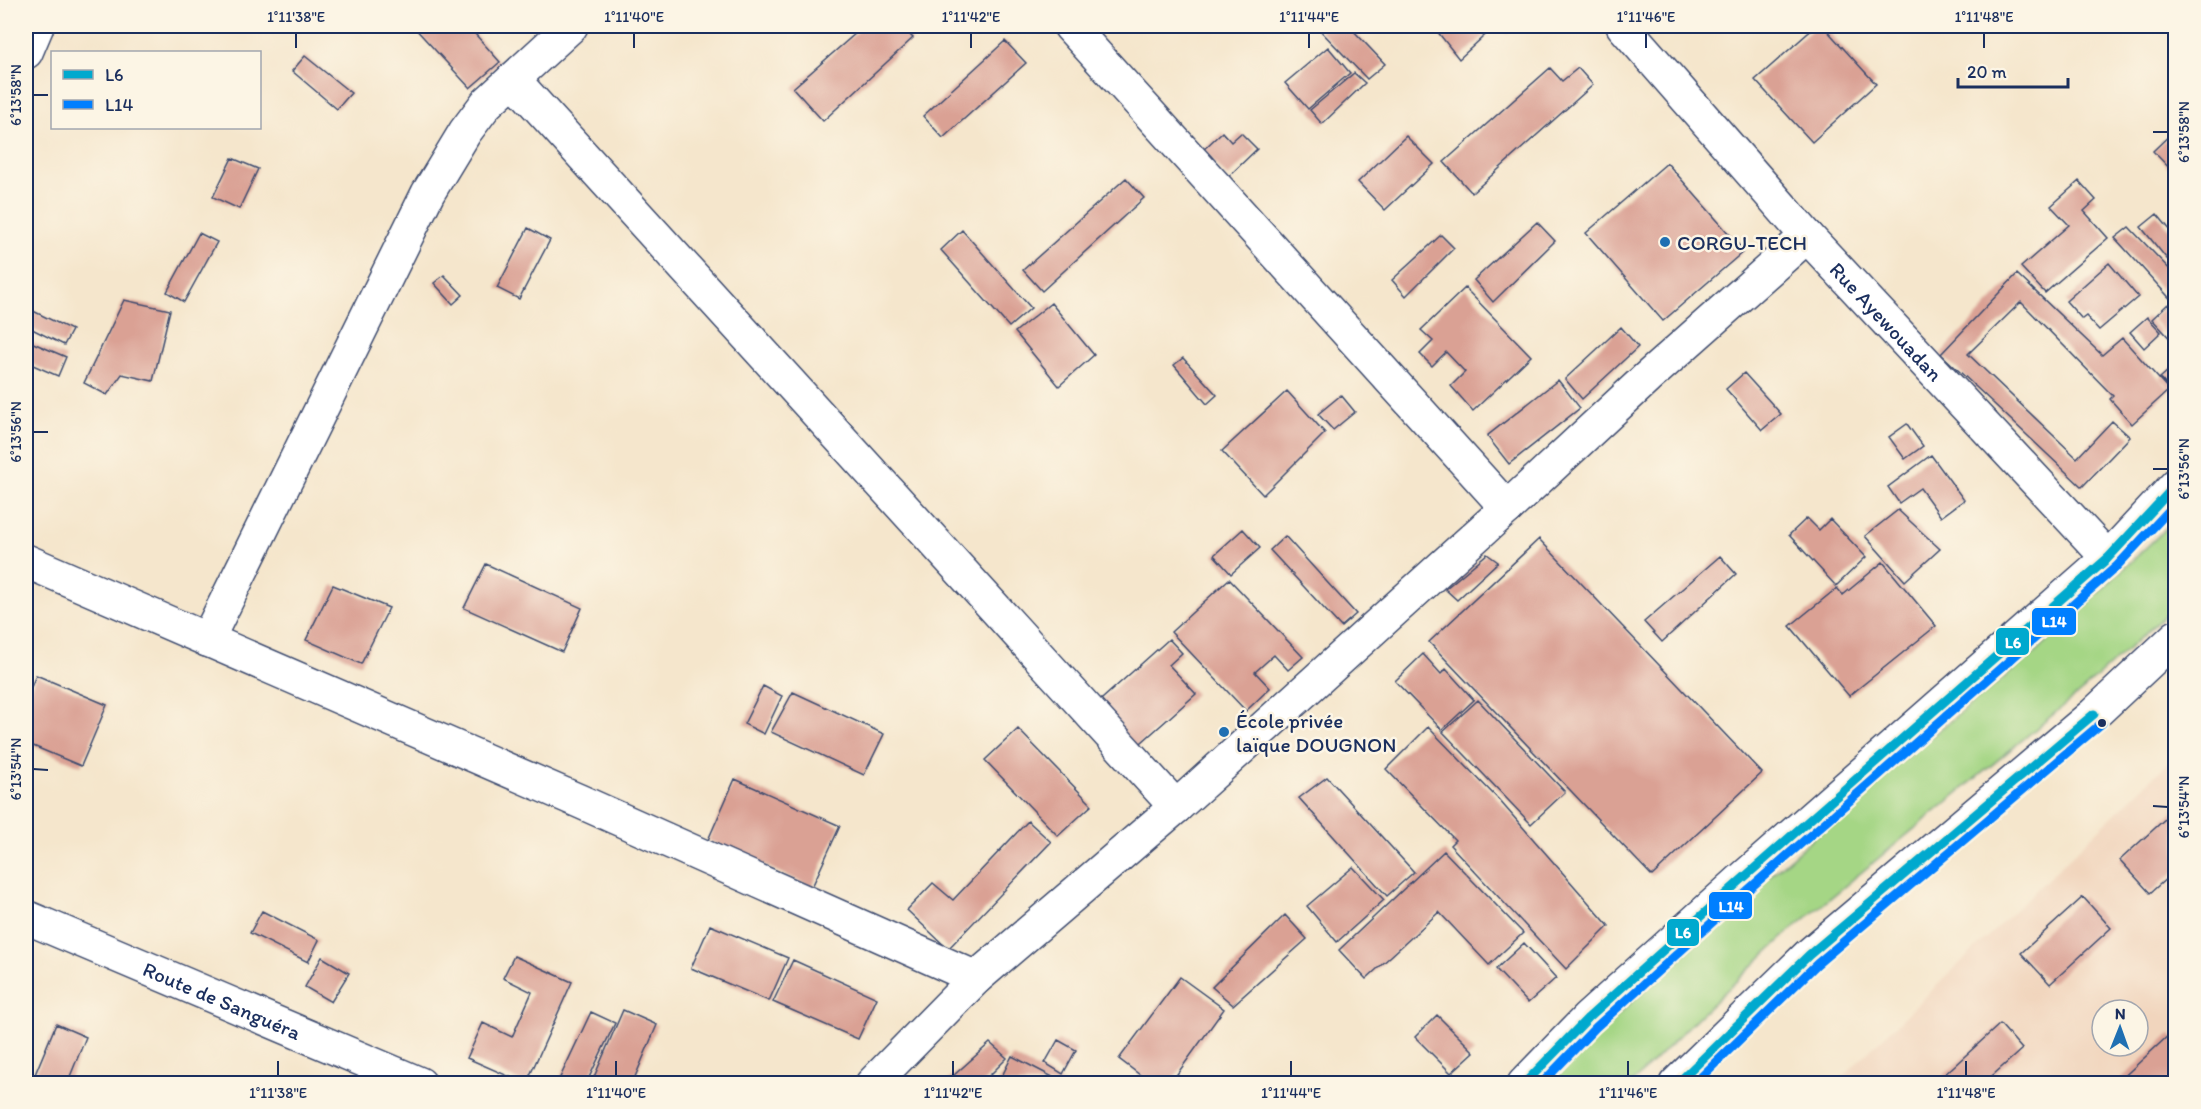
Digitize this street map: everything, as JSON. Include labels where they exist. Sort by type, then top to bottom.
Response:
[{"type":"street","points":[[26,51],[37,26]]},
{"type":"street","points":[[207,640],[429,193],[465,132],[486,104],[571,26]]},
{"type":"street","points":[[1070,26],[1507,508]]},
{"type":"street","name":"Rue Ayewouadan","points":[[1623,26],[1807,236],[2108,558]]},
{"type":"street","points":[[513,79],[1176,807]]},
{"type":"street","points":[[872,1083],[976,978],[1176,807],[1507,508],[1648,377],[1807,236]]},
{"type":"street","points":[[1524,1083],[1588,1018],[1723,896],[2108,558],[2175,485]]},
{"type":"street","points":[[26,561],[579,801],[976,978]]},
{"type":"street","points":[[1676,1083],[1809,955],[2094,714],[2175,637]]},
{"type":"street","name":"Route de Sanguéra","points":[[26,917],[420,1083]]},
{"type":"shaded area","points":[[2175,756],[2175,1083],[1836,1083]]},
{"type":"green space","points":[[2175,520],[2175,606],[2083,690],[1789,932],[1698,1017],[1632,1083],[1550,1084],[1587,1043],[1750,893],[1914,750],[2037,651]]},
{"type":"building","points":[[413,26],[468,26],[500,62],[470,88]]},
{"type":"building","points":[[864,26],[901,26],[913,38],[823,121],[793,88]]},
{"type":"building","points":[[1316,26],[1349,26],[1385,64],[1367,79]]},
{"type":"building","points":[[1433,26],[1495,26],[1459,59]]},
{"type":"building","points":[[1501,26],[1519,26],[1507,34]]},
{"type":"building","points":[[1816,26],[1823,26],[1876,84],[1812,142],[1755,80]]},
{"type":"building","points":[[1952,26],[1966,26],[1959,32]]},
{"type":"building","points":[[1005,41],[1026,63],[943,138],[923,116]]},
{"type":"building","points":[[1328,47],[1350,73],[1308,109],[1285,83]]},
{"type":"building","points":[[305,56],[351,93],[337,109],[292,71]]},
{"type":"building","points":[[1550,68],[1562,81],[1578,68],[1593,85],[1472,193],[1444,162]]},
{"type":"building","points":[[1354,73],[1365,83],[1322,124],[1310,110]]},
{"type":"building","points":[[2176,129],[2176,175],[2153,151]]},
{"type":"building","points":[[1222,132],[1231,142],[1241,133],[1257,149],[1228,177],[1203,150]]},
{"type":"building","points":[[1406,136],[1434,164],[1385,210],[1358,182]]},
{"type":"building","points":[[232,158],[258,169],[239,209],[213,197]]},
{"type":"building","name":"CORGU-TECH","points":[[1667,163],[1744,251],[1663,321],[1586,233]]},
{"type":"building","points":[[1126,178],[1144,198],[1042,291],[1023,270]]},
{"type":"building","points":[[2079,181],[2096,200],[2084,211],[2108,238],[2045,293],[2021,267],[2069,225],[2051,206]]},
{"type":"building","points":[[2157,214],[2176,237],[2176,270],[2141,227]]},
{"type":"building","points":[[1537,222],[1555,241],[1493,302],[1474,280]]},
{"type":"building","points":[[2129,227],[2176,276],[2176,305],[2115,238]]},
{"type":"building","points":[[528,228],[550,240],[519,299],[497,288]]},
{"type":"building","points":[[962,230],[1031,308],[1009,327],[941,250]]},
{"type":"building","points":[[199,233],[217,242],[184,302],[167,292]]},
{"type":"building","points":[[1441,235],[1454,248],[1406,296],[1392,280]]},
{"type":"building","points":[[2109,263],[2138,297],[2099,330],[2086,316],[2082,319],[2066,301]]},
{"type":"building","points":[[2017,274],[2102,355],[2122,338],[2169,390],[2132,424],[2110,399],[2113,396],[2021,302],[1968,354],[2077,458],[2112,421],[2130,437],[2082,487],[1941,354]]},
{"type":"building","points":[[444,275],[463,295],[453,304],[434,283]]},
{"type":"building","points":[[1465,288],[1531,356],[1473,411],[1451,386],[1465,372],[1446,352],[1432,366],[1420,354],[1433,341],[1421,330]]},
{"type":"building","points":[[124,300],[170,310],[153,381],[122,374],[107,395],[84,383]]},
{"type":"building","points":[[1051,303],[1094,355],[1059,386],[1015,332]]},
{"type":"building","points":[[2168,304],[2176,312],[2176,345],[2152,319]]},
{"type":"building","points":[[29,309],[72,330],[64,345],[26,326],[26,315]]},
{"type":"building","points":[[2147,317],[2161,332],[2144,348],[2130,332]]},
{"type":"building","points":[[1621,327],[1638,347],[1582,399],[1565,379]]},
{"type":"building","points":[[26,340],[66,357],[58,376],[26,362]]},
{"type":"building","points":[[1183,358],[1217,395],[1207,404],[1174,365]]},
{"type":"building","points":[[2176,364],[2176,392],[2174,394],[2160,378]]},
{"type":"building","points":[[1744,373],[1781,414],[1762,430],[1726,389]]},
{"type":"building","points":[[1558,380],[1580,408],[1509,464],[1487,436]]},
{"type":"building","points":[[1287,391],[1325,433],[1263,495],[1222,451]]},
{"type":"building","points":[[1341,395],[1355,412],[1333,430],[1318,414]]},
{"type":"building","points":[[1907,424],[1923,446],[1905,459],[1889,437]]},
{"type":"building","points":[[1931,455],[1964,500],[1941,517],[1920,488],[1899,503],[1888,487]]},
{"type":"building","points":[[1898,510],[1940,549],[1905,581],[1865,536]]},
{"type":"building","points":[[1807,518],[1819,530],[1830,519],[1866,557],[1836,586],[1789,535]]},
{"type":"building","points":[[1243,529],[1260,548],[1231,574],[1214,555]]},
{"type":"building","points":[[1285,536],[1356,614],[1341,627],[1270,550]]},
{"type":"building","points":[[1539,539],[1762,773],[1652,876],[1429,642]]},
{"type":"building","points":[[1487,554],[1498,562],[1457,600],[1445,589]]},
{"type":"building","points":[[1720,556],[1736,574],[1662,642],[1644,622]]},
{"type":"building","points":[[1883,562],[1936,626],[1849,696],[1790,626],[1837,588],[1843,595]]},
{"type":"building","points":[[486,564],[582,608],[562,652],[464,608]]},
{"type":"building","points":[[1229,579],[1303,657],[1288,670],[1274,655],[1255,672],[1270,688],[1246,711],[1171,632]]},
{"type":"building","points":[[333,585],[389,608],[361,664],[306,640]]},
{"type":"building","points":[[1169,639],[1182,653],[1169,665],[1196,694],[1133,750],[1093,707]]},
{"type":"building","points":[[1423,654],[1441,674],[1446,669],[1474,700],[1442,730],[1395,681]]},
{"type":"building","points":[[36,675],[107,705],[81,766],[26,743],[26,699]]},
{"type":"building","points":[[763,686],[782,696],[764,734],[744,724]]},
{"type":"building","points":[[793,692],[884,734],[864,775],[771,732]]},
{"type":"building","points":[[1478,700],[1565,792],[1531,824],[1443,732]]},
{"type":"building","points":[[1428,727],[1499,800],[1609,926],[1566,969],[1450,845],[1455,840],[1386,769]]},
{"type":"building","points":[[1018,729],[1092,805],[1058,836],[985,760]]},
{"type":"building","points":[[1327,777],[1414,872],[1387,896],[1299,798]]},
{"type":"building","points":[[735,779],[840,826],[812,887],[708,840]]},
{"type":"building","points":[[2176,809],[2176,870],[2150,893],[2120,860]]},
{"type":"building","points":[[1028,821],[1051,842],[948,949],[907,910],[933,883],[953,900]]},
{"type":"building","points":[[1444,851],[1523,933],[1489,965],[1439,912],[1366,979],[1339,950]]},
{"type":"building","points":[[1353,867],[1384,900],[1337,942],[1307,906]]},
{"type":"building","points":[[2083,897],[2111,928],[2050,984],[2021,953]]},
{"type":"building","points":[[262,911],[319,940],[308,962],[250,933]]},
{"type":"building","points":[[1285,915],[1307,939],[1233,1005],[1212,987]]},
{"type":"building","points":[[710,925],[788,958],[769,1001],[691,968]]},
{"type":"building","points":[[1524,943],[1556,978],[1528,1003],[1496,969]]},
{"type":"building","points":[[514,956],[572,982],[526,1084],[467,1058],[483,1023],[512,1037],[532,992],[503,978]]},
{"type":"building","points":[[322,957],[349,973],[331,1002],[305,987]]},
{"type":"building","points":[[793,960],[877,998],[858,1039],[773,1002]]},
{"type":"building","points":[[1180,977],[1224,1009],[1170,1084],[1152,1084],[1119,1059]]},
{"type":"building","points":[[623,1010],[657,1025],[632,1084],[591,1084]]},
{"type":"building","points":[[591,1012],[615,1023],[586,1084],[557,1084]]},
{"type":"building","points":[[1437,1015],[1474,1052],[1451,1073],[1415,1037]]},
{"type":"building","points":[[56,1024],[86,1037],[67,1084],[31,1084]]},
{"type":"building","points":[[2000,1024],[2022,1049],[1983,1084],[1950,1084],[1943,1076]]},
{"type":"building","points":[[2170,1034],[2176,1040],[2176,1072],[2163,1084],[2116,1084],[2144,1058],[2150,1058],[2150,1053]]},
{"type":"building","points":[[1058,1040],[1076,1050],[1063,1074],[1045,1063]]},
{"type":"building","points":[[990,1043],[1007,1058],[981,1084],[944,1084]]},
{"type":"building","points":[[1012,1056],[1066,1084],[998,1084]]},
{"type":"transit line","name":"L6","points":[[1524,1084],[1588,1018],[1740,881],[2108,558],[2171,490]]},
{"type":"transit line","name":"L14","points":[[1541,1084],[1596,1027],[1748,890],[2116,567],[2176,503]]},
{"type":"transit line","name":"L6","points":[[1677,1084],[1809,955],[2094,714]]},
{"type":"transit line","name":"L14","points":[[1694,1084],[1817,964],[2102,723]]},
{"type":"place","name":"CORGU-TECH","points":[[1665,242]]},
{"type":"place","name":"École privée laïque DOUGNON","points":[[1224,732]]}]
